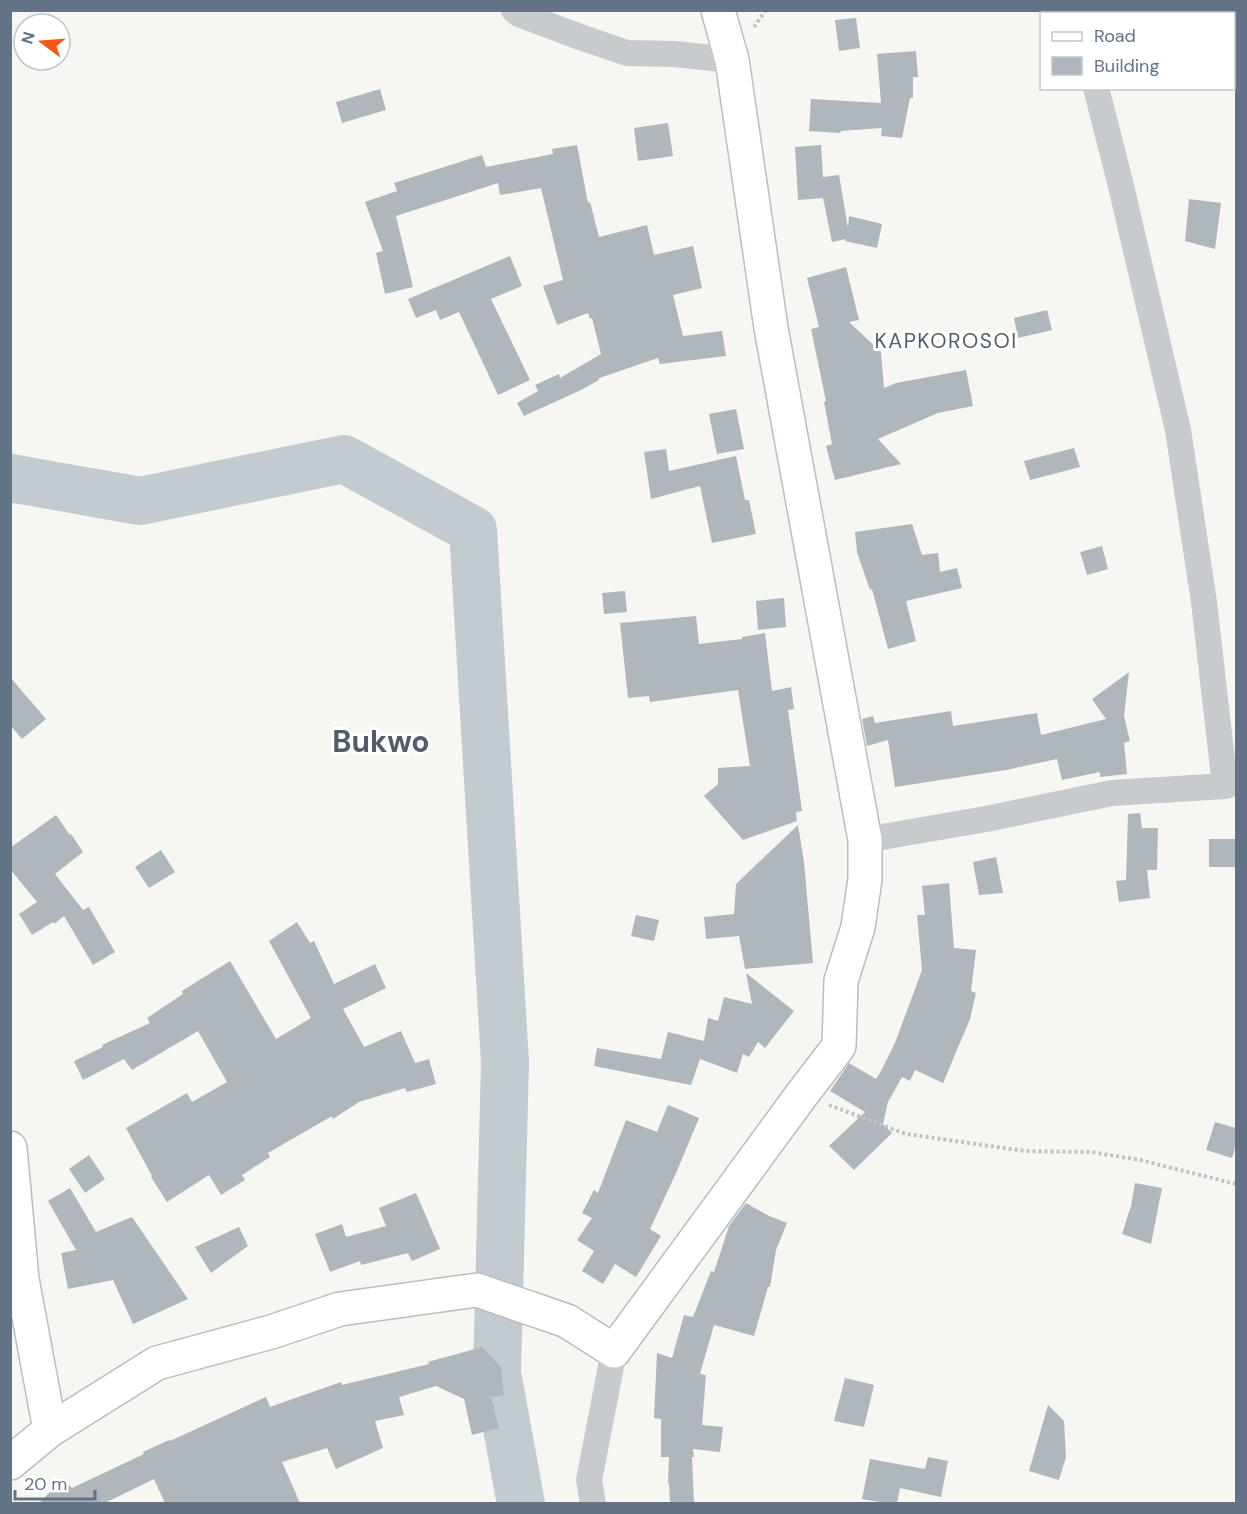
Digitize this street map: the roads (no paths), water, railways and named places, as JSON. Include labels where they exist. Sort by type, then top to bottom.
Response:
[{"type":"main road","points":[[10,1463],[50,1430],[157,1363],[271,1332],[340,1309],[477,1290],[567,1321],[614,1351],[840,1046],[841,981],[858,927],[865,879],[865,840],[771,328],[732,60],[718,10]]},
{"type":"main road","points":[[10,1148],[22,1279],[50,1430]]},
{"type":"street","points":[[514,10],[580,37],[627,52],[732,60]]},
{"type":"street","points":[[865,840],[986,819],[1112,793],[1231,784],[1178,430],[1097,90]]},
{"type":"street","points":[[593,1503],[589,1480],[614,1351]]},
{"type":"waterway","points":[[10,478],[140,501],[344,459],[473,530],[505,1062],[497,1373],[521,1504]]},
{"type":"district","name":"KAPKOROSOI","points":[[946,341]]},
{"type":"district","name":"Bukwo","points":[[381,742]]}]
